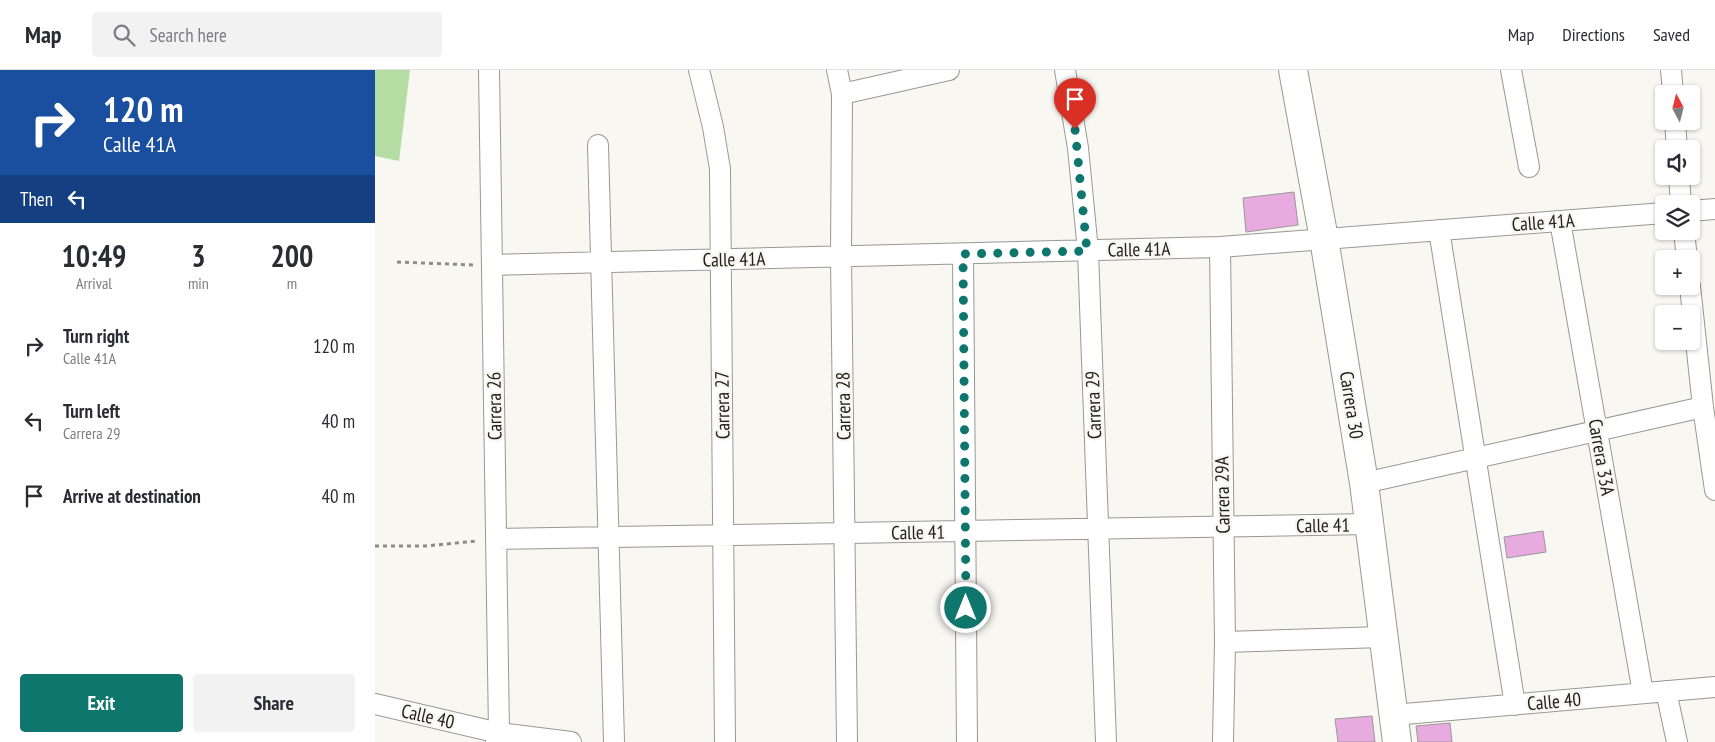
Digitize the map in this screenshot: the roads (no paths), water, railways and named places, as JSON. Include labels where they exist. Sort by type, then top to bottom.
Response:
[{"type":"main road","name":"Carrera 30","points":[[1293,70],[1324,239],[1364,483],[1397,742]]},
{"type":"street","name":"Carrera 26","points":[[489,70],[498,738]]},
{"type":"street","name":"Carrera 27","points":[[699,70],[713,127],[720,169],[725,742]]},
{"type":"street","name":"Carrera 28","points":[[837,70],[841,94],[841,257],[847,742]]},
{"type":"street","points":[[841,94],[949,70]]},
{"type":"street","name":"Carrera 29","points":[[1065,70],[1078,148],[1087,251],[1106,742]]},
{"type":"street","points":[[1511,70],[1529,167]]},
{"type":"street","points":[[1671,70],[1672,85]]},
{"type":"street","points":[[598,146],[614,742]]},
{"type":"street","points":[[1700,210],[1715,209]]},
{"type":"street","name":"Calle 41A","points":[[492,265],[1220,247],[1655,214]]},
{"type":"street","name":"Carrera 33A","points":[[1560,221],[1643,693]]},
{"type":"street","points":[[1439,230],[1515,705]]},
{"type":"street","name":"Carrera 29A","points":[[1220,247],[1222,526],[1225,642],[1223,742]]},
{"type":"street","points":[[963,254],[967,742]]},
{"type":"street","points":[[1691,295],[1703,407],[1715,490]]},
{"type":"street","points":[[1364,483],[1703,407]]},
{"type":"street","name":"Calle 41","points":[[496,539],[1370,524]]},
{"type":"street","points":[[1225,642],[1383,636]]},
{"type":"street","name":"Calle 40","points":[[1393,715],[1715,687]]},
{"type":"street","points":[[1666,691],[1677,742]]},
{"type":"street","name":"Calle 40","points":[[375,704],[498,738],[571,742]]}]
